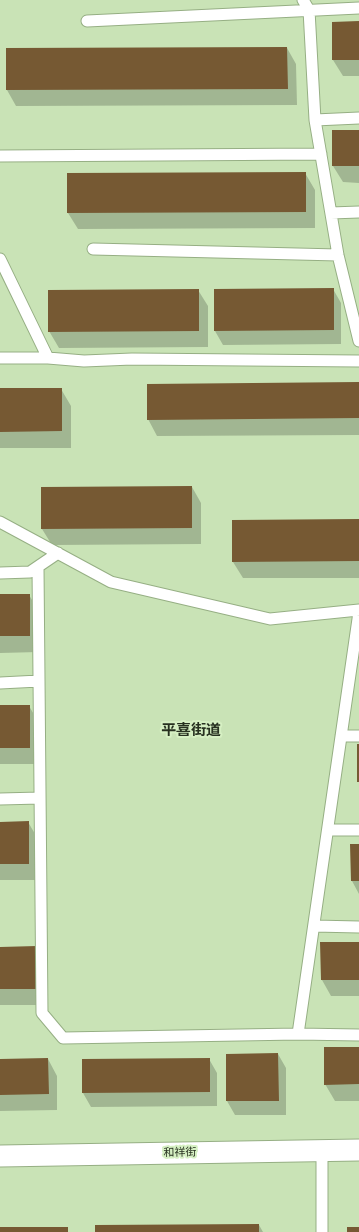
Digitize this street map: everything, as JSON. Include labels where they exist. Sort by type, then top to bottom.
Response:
[{"type":"street","name":"和祥街","points":[[0,1156],[359,1150]]},
{"type":"lane","points":[[303,0],[309,10],[315,120],[338,255],[359,341]]},
{"type":"lane","points":[[87,21],[359,8]]},
{"type":"lane","points":[[315,120],[359,118]]},
{"type":"lane","points":[[0,156],[321,154]]},
{"type":"lane","points":[[331,213],[359,212]]},
{"type":"lane","points":[[92,249],[338,255]]},
{"type":"lane","points":[[0,259],[48,358]]},
{"type":"lane","points":[[0,358],[48,358],[84,361],[132,359],[359,361]]},
{"type":"lane","points":[[0,522],[112,582],[270,619],[359,611],[298,1034]]},
{"type":"lane","points":[[0,573],[30,572],[58,553]]},
{"type":"lane","points":[[38,567],[42,1013],[63,1038],[298,1034],[359,1035]]},
{"type":"lane","points":[[0,683],[39,681]]},
{"type":"lane","points":[[341,736],[359,736]]},
{"type":"lane","points":[[0,799],[40,798]]},
{"type":"lane","points":[[328,830],[359,830]]},
{"type":"lane","points":[[314,926],[359,927]]},
{"type":"lane","points":[[322,1150],[322,1232]]},
{"type":"building","points":[[359,21],[359,60],[332,60],[332,22]]},
{"type":"building","points":[[287,47],[288,89],[6,90],[6,48]]},
{"type":"building","points":[[332,130],[359,130],[359,166],[332,166]]},
{"type":"building","points":[[306,172],[306,212],[67,213],[67,173]]},
{"type":"building","points":[[334,288],[334,330],[214,331],[214,289]]},
{"type":"building","points":[[199,289],[199,331],[48,332],[48,290]]},
{"type":"building","points":[[359,382],[359,418],[147,420],[147,384]]},
{"type":"building","points":[[0,388],[62,388],[62,431],[0,432]]},
{"type":"building","points":[[192,486],[192,528],[41,529],[41,487]]},
{"type":"building","points":[[359,519],[359,561],[232,562],[232,520]]},
{"type":"building","points":[[0,594],[30,594],[30,636],[0,636]]},
{"type":"building","points":[[0,705],[30,705],[30,748],[0,748]]},
{"type":"building","points":[[357,744],[359,744],[359,782],[357,782]]},
{"type":"building","points":[[29,821],[29,864],[0,864],[0,822]]},
{"type":"building","points":[[350,844],[359,844],[359,881],[351,881]]},
{"type":"building","points":[[320,942],[359,942],[359,980],[321,980]]},
{"type":"building","points":[[37,946],[37,989],[0,989],[0,947]]},
{"type":"building","points":[[324,1047],[359,1047],[359,1084],[324,1085]]},
{"type":"building","points":[[278,1053],[279,1101],[226,1101],[226,1054]]},
{"type":"building","points":[[48,1058],[49,1094],[0,1095],[0,1059]]},
{"type":"building","points":[[210,1058],[210,1092],[82,1093],[82,1059]]},
{"type":"building","points":[[259,1224],[259,1232],[95,1232],[95,1225]]},
{"type":"building","points":[[0,1227],[68,1227],[68,1232],[0,1232]]},
{"type":"building","points":[[347,1227],[359,1227],[359,1232],[347,1232]]},
{"type":"district","name":"平喜街道","points":[[191,731]]}]
